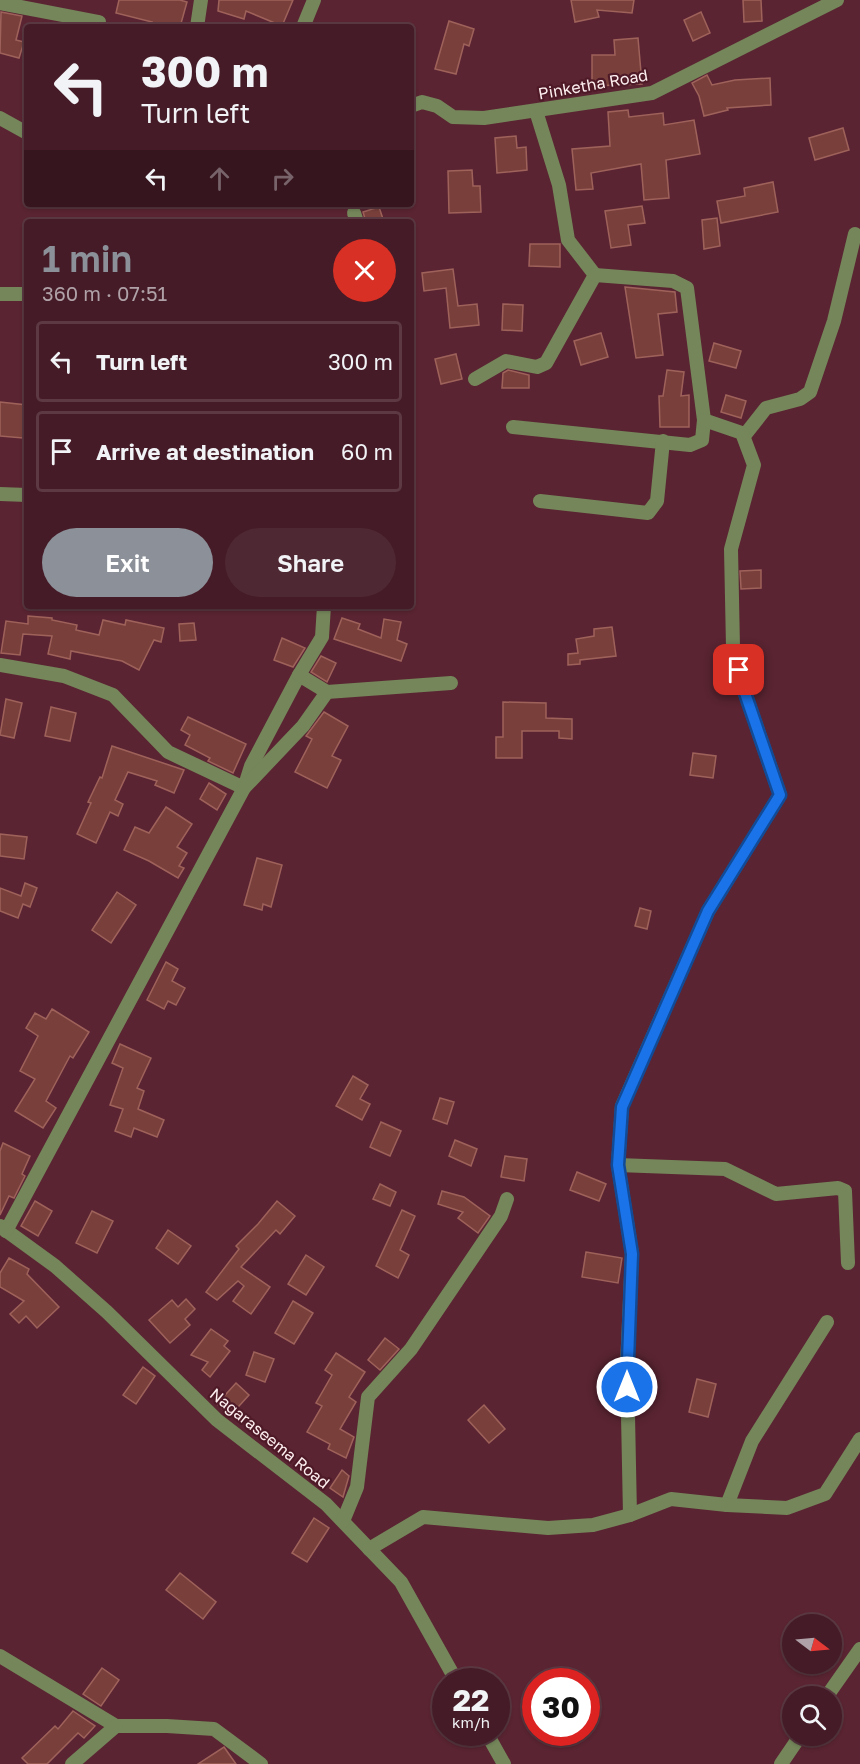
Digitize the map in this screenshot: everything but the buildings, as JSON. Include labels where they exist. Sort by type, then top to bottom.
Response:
[{"type":"street","points":[[197,24],[201,0]]},
{"type":"street","points":[[304,24],[314,0]]},
{"type":"street","name":"Pinketha Road","points":[[414,105],[422,102],[437,106],[453,117],[484,118],[652,93],[768,37],[837,0]]},
{"type":"street","points":[[0,3],[99,22]]},
{"type":"street","points":[[513,428],[690,445],[702,440],[704,420],[687,288],[673,280],[595,275],[568,240],[559,185],[536,111]]},
{"type":"street","points":[[0,118],[24,131]]},
{"type":"street","points":[[744,436],[766,408],[800,399],[810,392],[834,321],[855,234]]},
{"type":"street","points":[[475,379],[506,362],[537,367],[546,363],[595,275]]},
{"type":"street","points":[[0,294],[24,294]]},
{"type":"street","points":[[630,1515],[627,1366],[632,1254],[618,1165],[622,1107],[708,911],[780,795],[745,693],[733,647],[731,549],[754,465],[742,433],[704,420]]},
{"type":"street","points":[[540,501],[648,513],[657,501],[663,441]]},
{"type":"street","points":[[0,494],[24,495]]},
{"type":"street","points":[[3,1228],[244,788],[251,766],[299,675],[322,637],[324,609]]},
{"type":"street","points":[[0,665],[64,676],[113,695],[168,752],[244,788]]},
{"type":"street","points":[[299,675],[327,692],[451,683]]},
{"type":"street","points":[[244,788],[303,726],[327,692]]},
{"type":"street","points":[[618,1165],[724,1169],[776,1194],[838,1188],[845,1191],[848,1263]]},
{"type":"street","points":[[343,1521],[357,1487],[368,1397],[411,1349],[501,1216],[507,1199]]},
{"type":"street","name":"Nagaraseema Road","points":[[3,1228],[55,1266],[107,1312],[217,1420],[326,1504],[401,1582],[449,1668]]},
{"type":"street","points":[[727,1505],[752,1441],[827,1322]]},
{"type":"street","points":[[369,1549],[423,1517],[548,1528],[593,1525],[630,1515],[671,1499],[788,1508],[825,1494],[860,1439]]},
{"type":"street","points":[[834,1686],[860,1649]]},
{"type":"street","points":[[0,1656],[116,1726],[214,1729],[261,1764]]},
{"type":"street","points":[[72,1764],[116,1726]]},
{"type":"street","points":[[494,1746],[504,1764]]},
{"type":"street","points":[[781,1764],[793,1746]]},
{"type":"route","points":[[627,1387],[632,1254],[618,1165],[622,1107],[708,911],[780,795],[739,670]]}]
